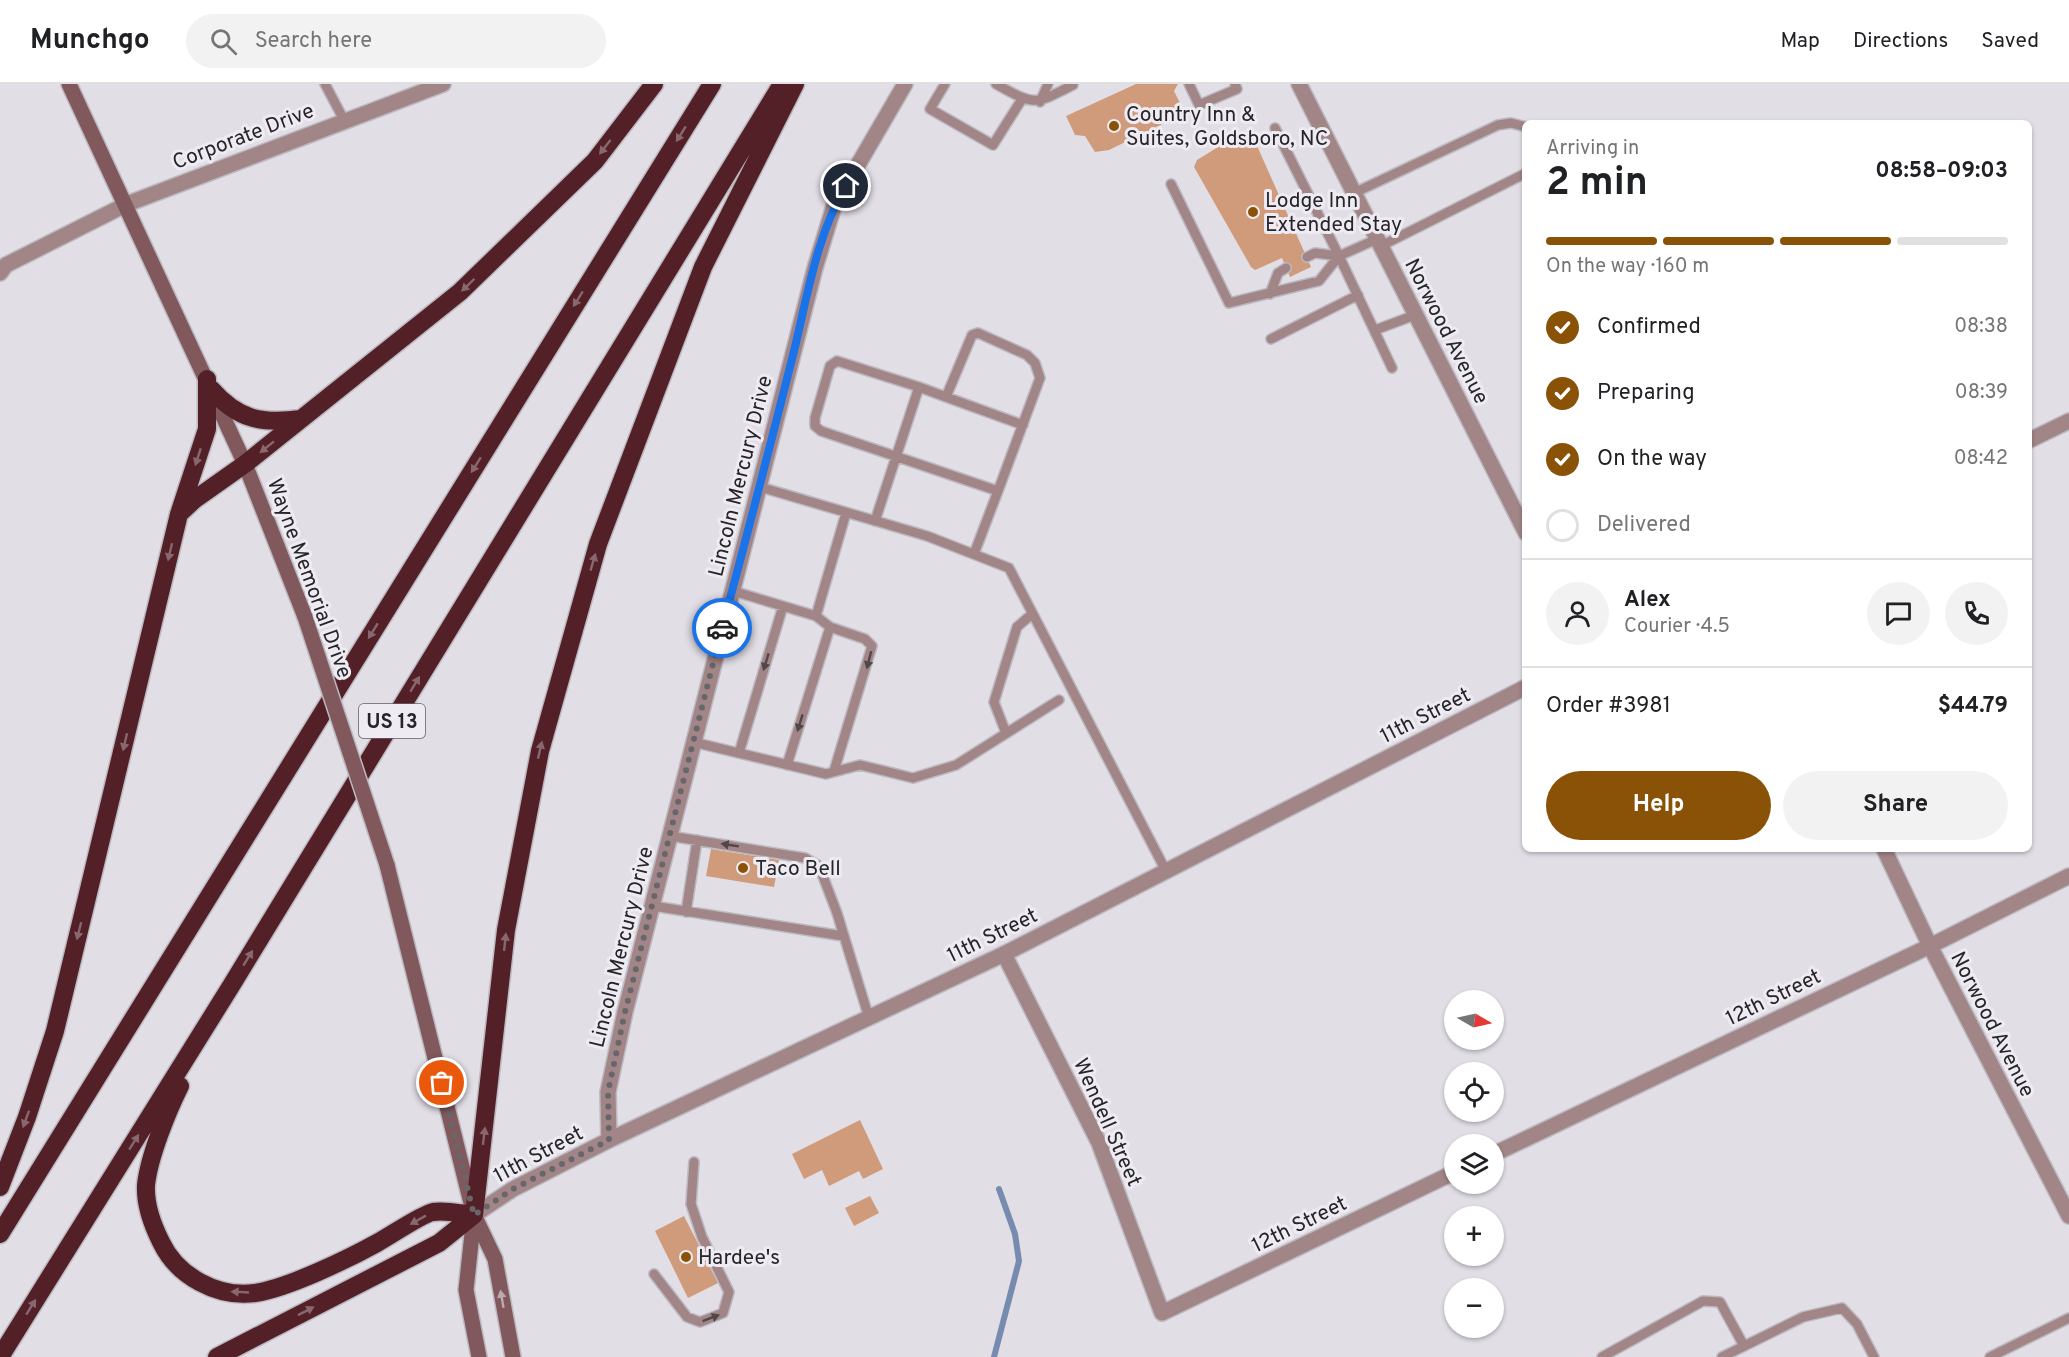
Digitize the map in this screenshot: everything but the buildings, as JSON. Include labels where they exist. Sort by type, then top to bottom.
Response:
[{"type":"highway","points":[[179,514],[460,292],[595,160],[654,84]]},
{"type":"highway","name":"US 13","points":[[0,1234],[712,84]]},
{"type":"highway","name":"US 13","points":[[0,1357],[231,986],[782,84]]},
{"type":"highway","points":[[217,1357],[439,1243],[474,1215],[506,930],[540,751],[598,544],[703,267],[795,84]]},
{"type":"highway","points":[[209,384],[224,403],[251,419],[273,422],[301,419]]},
{"type":"highway","points":[[0,1187],[27,1117],[55,1031],[179,514],[207,429],[209,384]]},
{"type":"highway","points":[[231,986],[170,1106],[146,1186],[152,1224],[162,1245],[167,1255],[190,1278],[222,1292],[255,1293],[291,1282],[356,1255],[433,1212],[474,1215]]},
{"type":"main road","name":"Wayne Memorial Drive","points":[[69,84],[127,204],[245,464],[304,617],[387,865],[474,1215],[495,1259],[513,1357]]},
{"type":"main road","name":"Wayne Memorial Drive","points":[[474,1215],[466,1290],[479,1357]]},
{"type":"street","name":"Corporate Drive","points":[[0,273],[6,265],[127,204],[443,84]]},
{"type":"street","name":"Lincoln Mercury Drive","points":[[609,1140],[608,1092],[625,1012],[815,268],[834,206],[905,84]]},
{"type":"street","name":"Norwood Avenue","points":[[1299,84],[1522,525]]},
{"type":"street","points":[[2032,439],[2069,421]]},
{"type":"street","name":"11th Street","points":[[474,1215],[513,1189],[609,1140],[1004,954],[1522,689]]},
{"type":"street","name":"Norwood Avenue","points":[[1885,852],[1930,946],[2069,1216]]},
{"type":"street","name":"12th Street","points":[[1504,1149],[1930,946],[2069,876]]},
{"type":"street","name":"Wendell Street","points":[[1004,954],[1099,1143],[1161,1312]]},
{"type":"street","name":"12th Street","points":[[1161,1312],[1444,1177]]},
{"type":"lane","points":[[325,84],[344,120]]},
{"type":"lane","points":[[945,84],[930,109],[993,145],[1022,99]]},
{"type":"lane","points":[[996,84],[1022,99],[1040,102],[1073,85]]},
{"type":"lane","points":[[1040,102],[1048,84]]},
{"type":"lane","points":[[1189,84],[1199,105],[1237,89],[1235,84]]},
{"type":"lane","points":[[1354,193],[1497,125],[1510,123],[1522,126]]},
{"type":"lane","points":[[1275,128],[1392,368]]},
{"type":"lane","points":[[1307,257],[1315,253],[1339,256],[1379,242],[1522,175]]},
{"type":"lane","points":[[1171,184],[1229,303],[1319,280],[1339,256]]},
{"type":"lane","points":[[1270,294],[1278,273],[1286,268]]},
{"type":"lane","points":[[1271,339],[1358,295]]},
{"type":"lane","points":[[1375,330],[1415,315]]},
{"type":"lane","points":[[946,397],[972,334],[978,333],[1027,355],[1035,363],[1040,378],[974,554]]},
{"type":"lane","points":[[998,492],[821,431],[815,426],[815,418],[830,366],[837,361],[845,362],[1023,425]]},
{"type":"lane","points":[[875,521],[919,387]]},
{"type":"lane","points":[[760,487],[927,536],[1009,568],[1166,871]]},
{"type":"lane","points":[[816,616],[846,513]]},
{"type":"lane","points":[[733,591],[816,616],[830,627],[865,639],[872,646],[834,771]]},
{"type":"lane","points":[[739,753],[783,606]]},
{"type":"lane","points":[[1006,733],[994,702],[1017,627],[1032,614]]},
{"type":"lane","points":[[787,765],[830,627]]},
{"type":"lane","points":[[693,742],[826,774],[860,765],[913,778],[956,765],[1059,700]]},
{"type":"lane","points":[[670,836],[805,858],[819,866],[837,913],[869,1018]]},
{"type":"lane","points":[[686,912],[698,840]]},
{"type":"lane","points":[[653,906],[843,936]]},
{"type":"lane","points":[[654,1274],[687,1317],[700,1322],[723,1313],[729,1292],[702,1237],[691,1204],[694,1162]]},
{"type":"lane","points":[[1602,1357],[1702,1301],[1720,1302],[1744,1346]]},
{"type":"lane","points":[[1722,1357],[1803,1317],[1842,1308],[1857,1324],[1874,1357]]},
{"type":"lane","points":[[1990,1357],[2069,1318]]},
{"type":"waterway","points":[[994,1357],[1019,1261],[1015,1234],[999,1189]]},
{"type":"way so far","points":[[442,1083],[474,1215],[513,1189],[609,1140],[608,1092],[625,1012],[722,628]]},
{"type":"place","name":"Country Inn & Suites, Goldsboro, NC","points":[[1114,126]]},
{"type":"place","name":"Lodge Inn Extended Stay","points":[[1253,212]]},
{"type":"place","name":"Taco Bell","points":[[743,868]]},
{"type":"place","name":"Hardee's","points":[[686,1257]]},
{"type":"route","points":[[722,628],[754,514],[815,268],[834,206],[846,186]]}]
